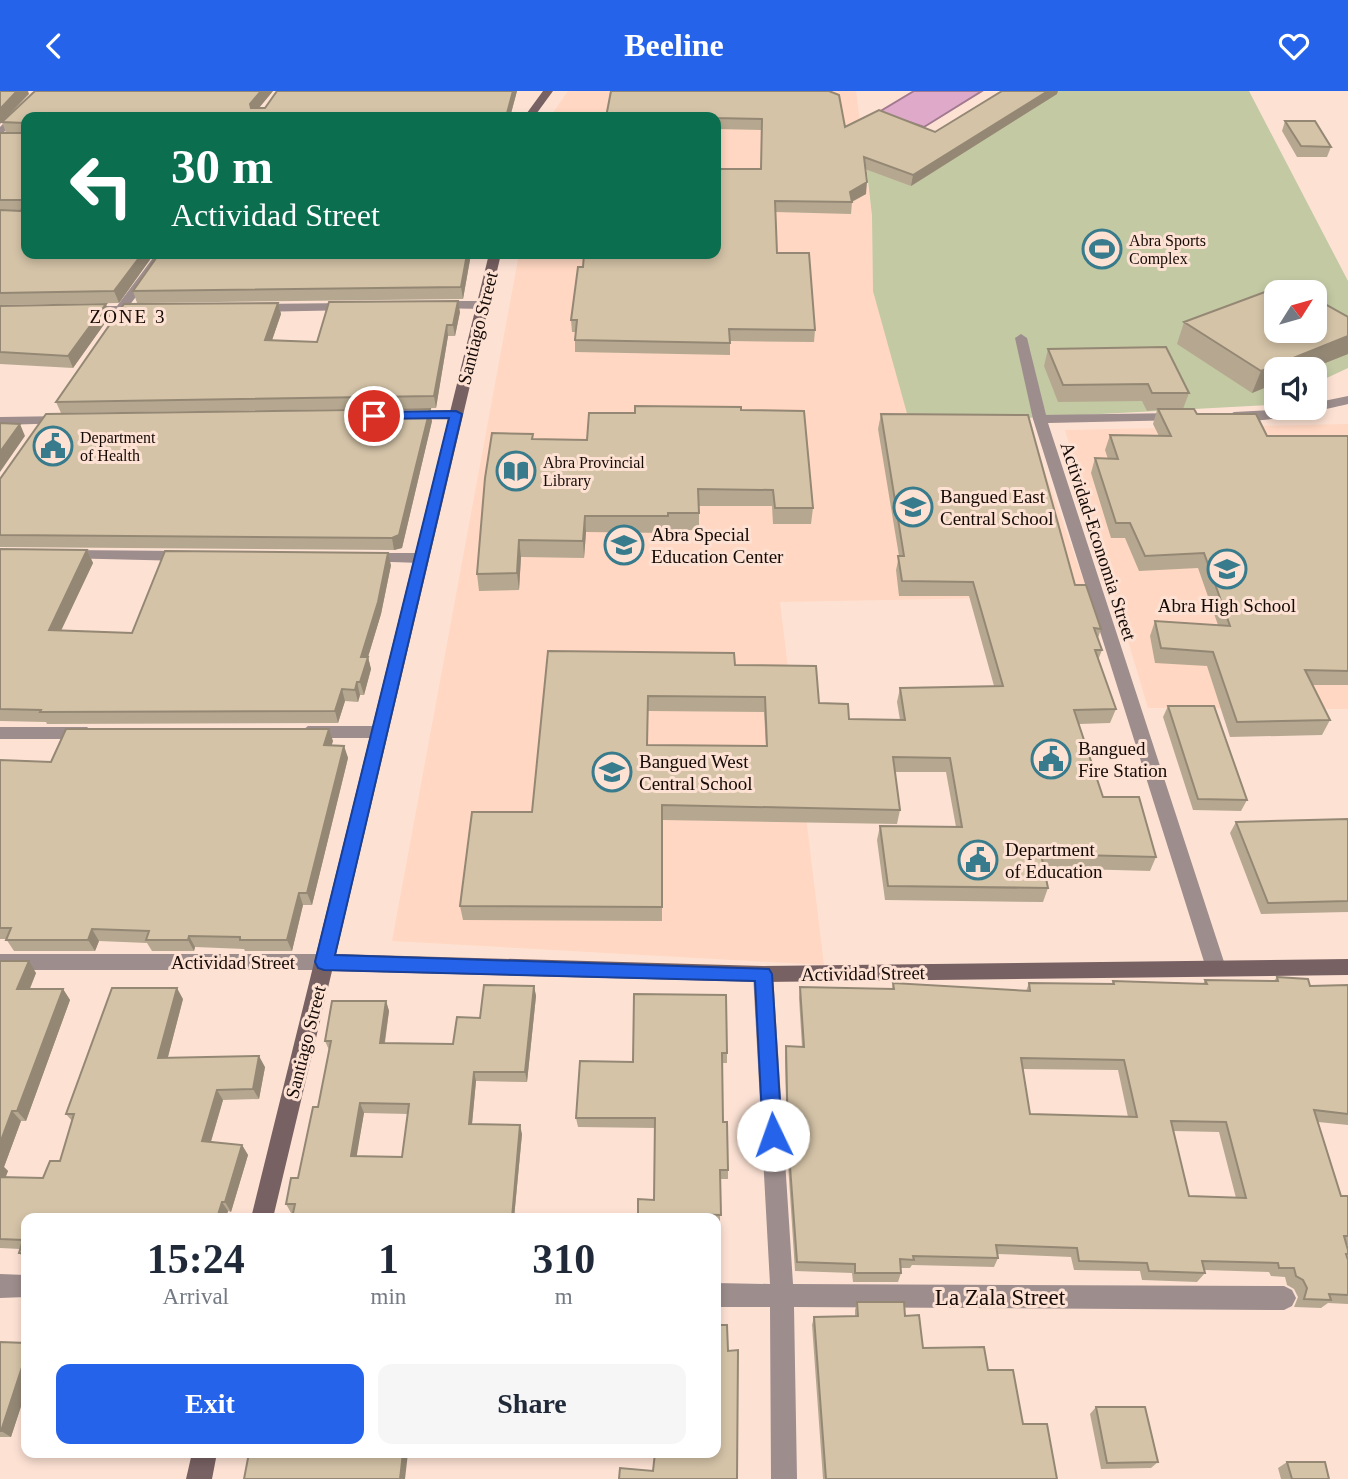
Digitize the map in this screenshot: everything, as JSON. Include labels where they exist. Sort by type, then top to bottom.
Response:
[{"type":"street","points":[[0,133],[40,91]]},
{"type":"street","points":[[533,112],[548,91]]},
{"type":"street","points":[[0,139],[13,139]]},
{"type":"street","points":[[105,332],[158,259]]},
{"type":"street","name":"Santiago Street","points":[[263,1213],[494,259]]},
{"type":"street","points":[[427,306],[483,305]]},
{"type":"street","points":[[246,308],[357,307]]},
{"type":"street","points":[[67,311],[162,310]]},
{"type":"street","points":[[1021,338],[1040,419]]},
{"type":"street","points":[[1224,416],[1278,415],[1348,400]]},
{"type":"street","points":[[388,415],[456,414]]},
{"type":"street","name":"Actividad-Economia Street","points":[[1197,417],[1040,419],[1216,968]]},
{"type":"street","points":[[0,421],[87,419]]},
{"type":"street","points":[[54,555],[204,556]]},
{"type":"street","points":[[354,558],[422,558]]},
{"type":"street","points":[[285,732],[380,731]]},
{"type":"street","points":[[0,733],[108,733]]},
{"type":"street","name":"Actividad Street","points":[[0,962],[324,962],[763,974],[1348,967]]},
{"type":"street","points":[[763,974],[782,1296],[784,1479]]},
{"type":"street","points":[[0,1286],[21,1286]]},
{"type":"street","name":"La Zala Street","points":[[721,1295],[1284,1298]]},
{"type":"street","points":[[199,1479],[204,1458]]},
{"type":"shaded area","points":[[568,91],[856,91],[872,216],[873,291],[1026,418],[1089,596],[780,602],[824,965],[392,941],[518,259],[721,259],[721,112],[553,112]]},
{"type":"shaded area","points":[[914,91],[982,91],[924,127],[879,112]]},
{"type":"shaded area","name":"Abra High School","points":[[1348,424],[1348,709],[1148,708],[1065,430]]},
{"type":"green space","name":"Abra Sports Complex","points":[[1013,91],[1249,91],[1348,281],[1348,368],[1327,378],[1327,357],[1264,357],[1264,405],[1026,418],[908,417],[873,291],[872,216],[866,163],[884,171]]},
{"type":"building","points":[[0,91],[17,91],[0,109]]},
{"type":"building","points":[[35,91],[261,91],[250,104],[251,108],[265,108],[277,91],[513,91],[507,112],[21,112],[21,123],[2,122]]},
{"type":"building","points":[[611,91],[829,91],[839,95],[845,127],[879,110],[935,132],[1002,91],[1048,91],[913,175],[864,157],[867,182],[850,192],[852,202],[775,201],[777,253],[809,253],[815,330],[729,329],[730,343],[575,340],[577,320],[571,320],[578,267],[583,267],[584,259],[721,259],[721,169],[761,169],[762,119],[721,118],[721,112],[607,112]]},
{"type":"building","points":[[1285,121],[1315,121],[1331,147],[1301,146]]},
{"type":"building","points":[[0,133],[21,133],[21,200],[0,200]]},
{"type":"building","points":[[0,210],[21,211],[21,259],[138,259],[114,291],[0,293]]},
{"type":"building","points":[[155,259],[466,259],[461,287],[133,291]]},
{"type":"building","points":[[1264,292],[1264,343],[1327,343],[1327,305],[1348,317],[1348,336],[1296,357],[1264,357],[1264,370],[1261,371],[1184,322]]},
{"type":"building","points":[[458,301],[453,325],[447,325],[434,396],[56,402],[124,304],[278,303],[265,340],[317,342],[329,302]]},
{"type":"building","points":[[106,304],[68,356],[0,352],[0,306]]},
{"type":"building","points":[[1166,347],[1189,393],[1152,393],[1148,384],[1063,385],[1048,349]]},
{"type":"building","points":[[635,406],[741,407],[741,410],[804,411],[813,508],[775,508],[773,490],[698,489],[699,513],[668,513],[668,516],[585,516],[583,541],[519,540],[517,573],[477,574],[485,478],[492,433],[533,434],[532,439],[587,440],[589,413],[635,413]]},
{"type":"building","points":[[430,409],[399,535],[392,538],[0,535],[0,479],[46,414]]},
{"type":"building","name":"Abra High School","points":[[1158,409],[1194,409],[1197,414],[1256,414],[1267,436],[1348,436],[1348,671],[1305,670],[1330,720],[1237,722],[1213,652],[1161,648],[1155,621],[1230,626],[1204,553],[1145,556],[1130,523],[1116,523],[1095,458],[1118,459],[1110,435],[1171,436]]},
{"type":"building","points":[[881,414],[1028,415],[1075,585],[1086,585],[1101,629],[1094,628],[1102,650],[1095,650],[1116,709],[1074,710],[1103,797],[1139,797],[1156,857],[1041,854],[1048,888],[888,886],[880,826],[962,827],[950,758],[893,757],[900,810],[662,805],[662,907],[460,906],[472,812],[532,812],[548,651],[734,653],[735,665],[816,666],[819,703],[848,704],[849,719],[905,720],[900,688],[1003,686],[973,582],[902,581],[898,556],[904,556]],"holes":[[[648,696],[765,697],[767,746],[647,745]]]},
{"type":"building","points":[[0,423],[20,424],[0,452]]},
{"type":"building","points":[[0,549],[87,550],[49,630],[132,633],[165,551],[388,553],[378,602],[361,657],[368,657],[360,682],[357,682],[355,690],[342,689],[335,711],[40,712],[41,710],[0,709]]},
{"type":"building","points":[[1168,706],[1214,706],[1247,800],[1198,799]]},
{"type":"building","points":[[66,729],[329,729],[324,745],[344,746],[307,893],[299,893],[287,940],[189,936],[188,940],[146,940],[149,931],[92,929],[88,940],[6,940],[11,928],[0,928],[0,760],[51,762]]},
{"type":"building","points":[[1348,819],[1348,901],[1268,903],[1236,822]]},
{"type":"building","points":[[0,961],[29,961],[17,989],[63,989],[17,1111],[12,1111],[0,1143]]},
{"type":"building","points":[[1277,977],[1308,979],[1310,986],[1348,985],[1348,1114],[1314,1110],[1341,1196],[1348,1196],[1348,1236],[1344,1236],[1348,1250],[1348,1295],[1329,1294],[1331,1300],[1304,1299],[1307,1288],[1303,1280],[1296,1276],[1294,1268],[1279,1268],[1278,1263],[1202,1261],[1205,1273],[1149,1271],[1147,1263],[1079,1261],[1077,1248],[996,1245],[998,1258],[913,1256],[914,1260],[900,1259],[901,1273],[855,1273],[855,1264],[797,1262],[788,1139],[786,1046],[804,1047],[800,987],[894,989],[893,983],[1030,991],[1029,983],[1114,984],[1113,981],[1207,984],[1205,980],[1278,981]],"holes":[[[1021,1058],[1124,1060],[1137,1117],[1030,1114]],[[1171,1121],[1226,1122],[1246,1198],[1189,1196]]]},
{"type":"building","points":[[484,985],[534,986],[525,1072],[474,1072],[469,1124],[520,1125],[512,1213],[293,1213],[295,1204],[286,1204],[291,1178],[298,1178],[313,1107],[318,1107],[331,1041],[325,1041],[332,1001],[386,1001],[380,1043],[453,1044],[457,1017],[480,1018]],"holes":[[[360,1103],[409,1104],[402,1157],[351,1156]]]},
{"type":"building","points":[[112,988],[177,988],[158,1058],[259,1056],[253,1089],[217,1090],[202,1141],[242,1145],[225,1202],[222,1202],[219,1213],[21,1213],[21,1240],[0,1239],[0,1177],[43,1178],[50,1161],[60,1161],[74,1114],[66,1114]]},
{"type":"building","points":[[634,994],[726,995],[727,1053],[722,1053],[723,1122],[727,1122],[728,1170],[720,1170],[721,1213],[638,1213],[638,1199],[654,1200],[655,1118],[576,1118],[580,1061],[633,1062]]},
{"type":"building","points":[[857,1302],[904,1302],[905,1316],[919,1315],[923,1348],[984,1347],[988,1370],[1013,1370],[1023,1424],[1047,1424],[1057,1479],[826,1479],[814,1317],[858,1316]]},
{"type":"building","points":[[721,1325],[727,1325],[728,1351],[738,1350],[737,1479],[619,1479],[620,1468],[653,1471],[654,1458],[721,1458]]},
{"type":"building","points":[[0,1342],[21,1343],[21,1370],[0,1431]]},
{"type":"building","points":[[1096,1407],[1145,1407],[1158,1462],[1107,1463]]},
{"type":"building","points":[[248,1458],[402,1458],[400,1479],[244,1479]]},
{"type":"building","points":[[1287,1462],[1325,1462],[1329,1479],[1292,1479]]},
{"type":"place","name":"Abra Sports Complex","points":[[1102,249]]},
{"type":"place","name":"Department of Health","points":[[53,446]]},
{"type":"place","name":"Abra Provincial Library","points":[[516,471]]},
{"type":"place","name":"Bangued East Central School","points":[[913,507]]},
{"type":"place","name":"Abra Special Education Center","points":[[624,545]]},
{"type":"place","name":"Abra High School","points":[[1227,569]]},
{"type":"place","name":"Bangued Fire Station","points":[[1051,759]]},
{"type":"place","name":"Bangued West Central School","points":[[612,772]]},
{"type":"place","name":"Department of Education","points":[[978,860]]},
{"type":"district","name":"ZONE 3","points":[[128,316]]},
{"type":"route","points":[[374,416],[456,414],[324,962],[763,974],[773,1135]]}]
